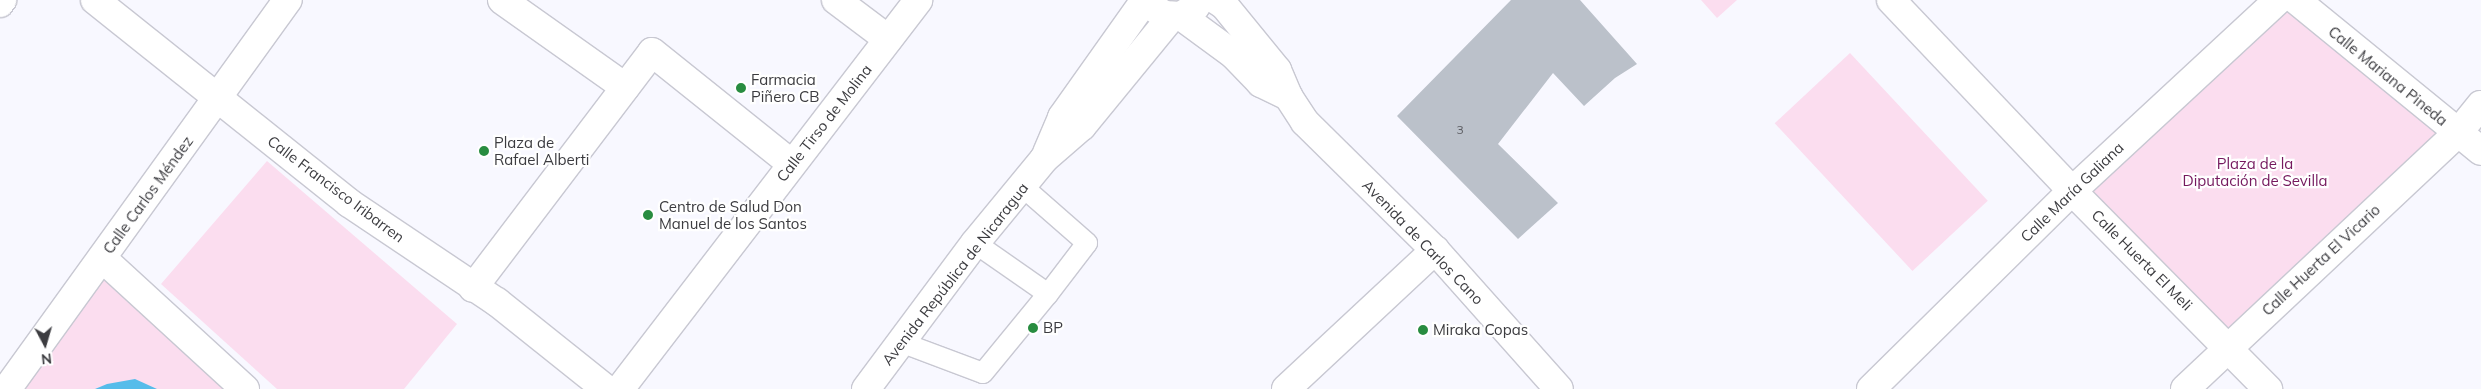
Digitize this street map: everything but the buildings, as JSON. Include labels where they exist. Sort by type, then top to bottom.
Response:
[{"type":"street","name":"Calle Carlos Méndez","points":[[7,389],[288,0]]},
{"type":"street","points":[[836,0],[888,39]]},
{"type":"street","name":"Calle Tirso de Molina","points":[[620,389],[918,0]]},
{"type":"street","name":"Avenida República de Nicaragua","points":[[1044,159],[1062,117],[1145,0]]},
{"type":"street","points":[[1149,0],[1157,10],[1204,6],[1234,55],[1261,83],[1288,96]]},
{"type":"street","name":"Calle Huerta El Meli","points":[[1891,0],[2072,191],[2228,346],[2268,389]]},
{"type":"street","name":"Calle María Galiana","points":[[1872,389],[2072,191],[2278,0]]},
{"type":"street","name":"Calle Mariana Pineda","points":[[2296,0],[2481,151]]},
{"type":"street","points":[[505,1],[625,87]]},
{"type":"street","name":"Calle Francisco Iribarren","points":[[104,3],[218,99],[349,203],[473,288],[498,302],[606,389]]},
{"type":"street","name":"Avenida República de Nicaragua","points":[[866,389],[903,343],[975,243],[1044,159],[1082,126],[1204,6]]},
{"type":"street","name":"Avenida de Carlos Cano","points":[[1204,6],[1277,70],[1288,96],[1305,122],[1434,250],[1559,389]]},
{"type":"street","points":[[473,288],[652,52],[792,164]]},
{"type":"street","name":"Calle Huerta El Vicario","points":[[2185,389],[2228,346],[2458,133],[2481,105]]},
{"type":"street","points":[[1286,389],[1434,250]]},
{"type":"street","points":[[102,258],[245,389]]},
{"type":"lane","points":[[903,343],[983,373],[1087,243],[1022,186]]},
{"type":"lane","points":[[975,243],[1048,294]]},
{"type":"green space","points":[[1701,0],[1737,0],[1717,18]]},
{"type":"green space","name":"Plaza de la Diputación de Sevilla","points":[[2278,0],[2458,133],[2228,346],[2072,191]]},
{"type":"green space","points":[[1850,53],[1988,201],[1912,271],[1775,123]]},
{"type":"green space","points":[[267,161],[457,324],[404,389],[277,389],[161,284]]},
{"type":"green space","points":[[102,258],[245,389],[7,389]]},
{"type":"water","points":[[135,379],[157,389],[95,389],[107,384]]},
{"type":"place","name":"Farmacia Piñero CB","points":[[741,88]]},
{"type":"place","name":"Plaza de Rafael Alberti","points":[[484,151]]},
{"type":"place","name":"Centro de Salud Don Manuel de los Santos","points":[[648,215]]},
{"type":"place","name":"BP","points":[[1033,328]]},
{"type":"place","name":"Miraka Copas","points":[[1423,330]]}]
